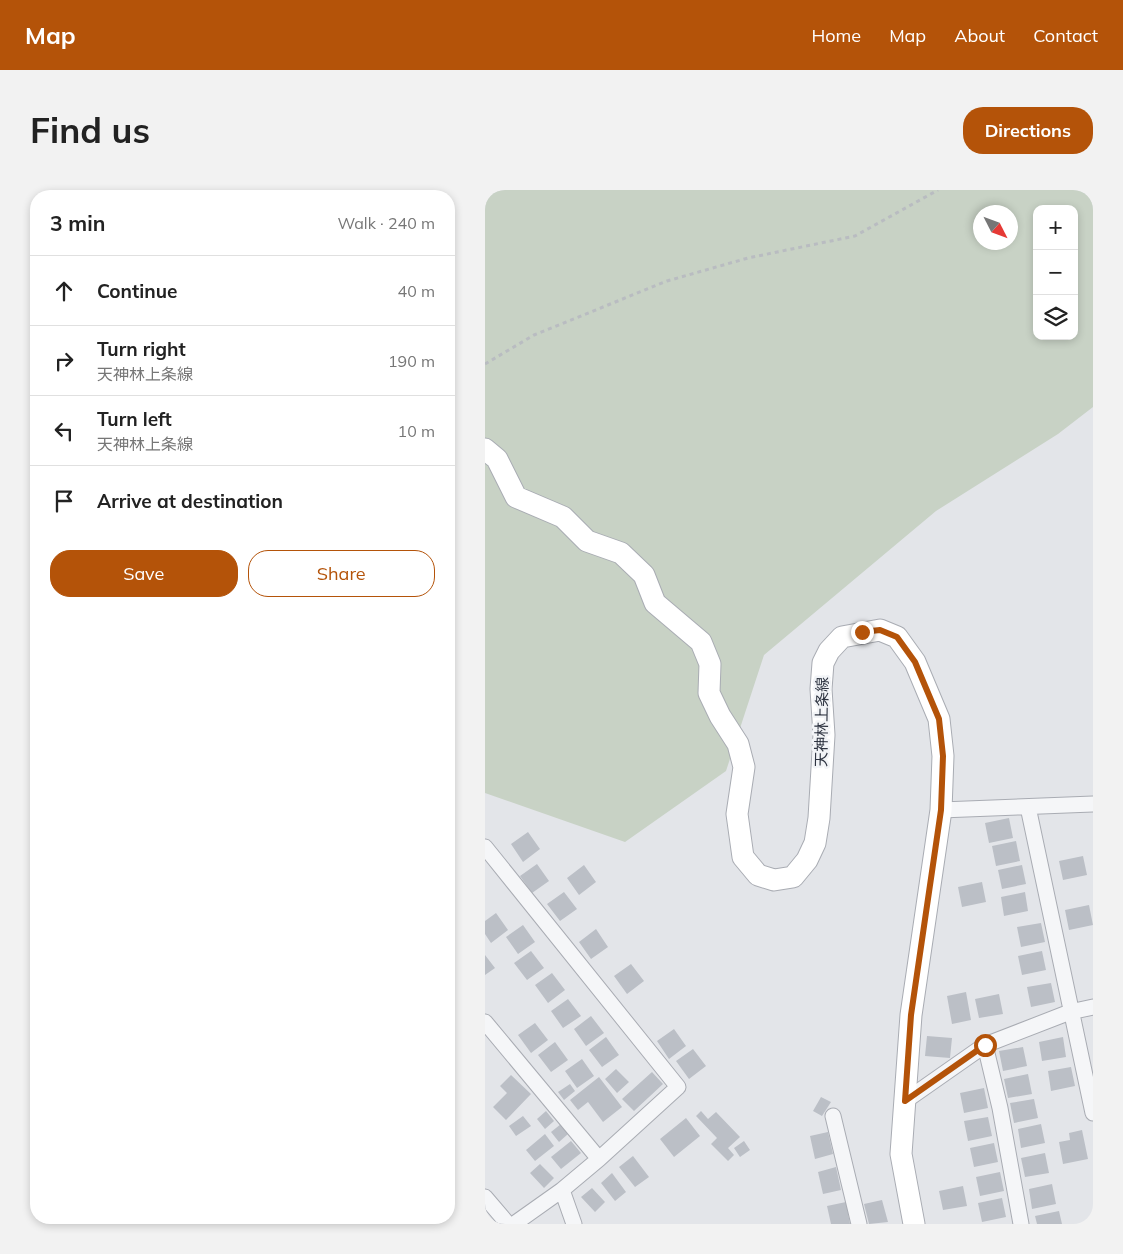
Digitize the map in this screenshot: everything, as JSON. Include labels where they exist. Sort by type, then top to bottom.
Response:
[{"type":"main road","name":"天神林上条線","points":[[485,449],[497,459],[516,498],[563,516],[587,541],[621,553],[644,574],[655,603],[701,642],[710,664],[709,693],[720,716],[738,744],[744,766],[737,814],[739,835],[743,857],[758,875],[774,880],[793,878],[807,860],[815,843],[819,818],[824,735],[821,689],[823,663],[829,651],[842,637],[880,630],[897,637],[915,662],[939,719],[943,756],[941,810],[911,1015],[901,1154],[914,1224]]},
{"type":"street","points":[[941,810],[1093,804]]},
{"type":"street","points":[[1028,807],[1093,1113]]},
{"type":"street","points":[[485,847],[678,1087],[562,1190],[514,1224]]},
{"type":"street","points":[[905,1101],[985,1045],[1071,1012],[1093,1007]]},
{"type":"street","points":[[485,1022],[599,1159]]},
{"type":"street","points":[[985,1045],[1000,1108],[1021,1224]]},
{"type":"street","points":[[833,1116],[859,1224]]},
{"type":"street","points":[[562,1190],[574,1224]]},
{"type":"street","points":[[485,1197],[507,1224]]},
{"type":"path","points":[[485,364],[534,336],[667,281],[748,258],[855,236],[938,190]]},
{"type":"shaded area","points":[[485,190],[1093,190],[1093,407],[1058,434],[936,511],[764,655],[726,771],[625,842],[485,793]]},
{"type":"building","points":[[1009,818],[1013,838],[989,843],[985,823]]},
{"type":"building","points":[[528,832],[540,849],[523,862],[511,844]]},
{"type":"building","points":[[1016,841],[1020,861],[996,866],[992,846]]},
{"type":"building","points":[[1083,856],[1087,875],[1063,880],[1059,861]]},
{"type":"building","points":[[537,864],[549,881],[532,893],[520,876]]},
{"type":"building","points":[[584,865],[596,882],[579,895],[567,878]]},
{"type":"building","points":[[1022,865],[1026,884],[1002,889],[998,870]]},
{"type":"building","points":[[982,882],[986,902],[962,907],[958,887]]},
{"type":"building","points":[[564,892],[577,909],[560,921],[547,904]]},
{"type":"building","points":[[1025,892],[1028,911],[1004,916],[1001,897]]},
{"type":"building","points":[[1089,905],[1093,925],[1069,930],[1065,910]]},
{"type":"building","points":[[496,913],[508,930],[491,943],[485,934],[485,921]]},
{"type":"building","points":[[1041,923],[1045,942],[1021,947],[1017,927]]},
{"type":"building","points":[[523,925],[535,942],[518,954],[506,937]]},
{"type":"building","points":[[596,929],[608,947],[591,959],[579,942]]},
{"type":"building","points":[[531,951],[544,968],[527,980],[514,963]]},
{"type":"building","points":[[1042,951],[1046,970],[1022,975],[1018,956]]},
{"type":"building","points":[[485,955],[495,968],[485,975]]},
{"type":"building","points":[[631,964],[644,981],[627,994],[614,976]]},
{"type":"building","points":[[552,973],[565,990],[548,1003],[535,985]]},
{"type":"building","points":[[1051,983],[1055,1002],[1031,1007],[1027,987]]},
{"type":"building","points":[[966,992],[971,1020],[952,1024],[947,996]]},
{"type":"building","points":[[999,994],[1003,1014],[979,1018],[975,999]]},
{"type":"building","points":[[568,999],[581,1016],[563,1028],[551,1011]]},
{"type":"building","points":[[591,1016],[604,1033],[586,1046],[574,1029]]},
{"type":"building","points":[[535,1023],[548,1040],[531,1053],[518,1035]]},
{"type":"building","points":[[674,1029],[686,1046],[669,1059],[657,1041]]},
{"type":"building","points":[[927,1036],[952,1038],[950,1058],[925,1056]]},
{"type":"building","points":[[606,1037],[619,1055],[602,1067],[589,1050]]},
{"type":"building","points":[[1063,1037],[1066,1057],[1042,1061],[1039,1042]]},
{"type":"building","points":[[555,1042],[568,1060],[551,1072],[538,1055]]},
{"type":"building","points":[[1023,1047],[1027,1066],[1003,1071],[999,1051]]},
{"type":"building","points":[[693,1049],[706,1066],[689,1079],[676,1061]]},
{"type":"building","points":[[582,1059],[594,1076],[577,1088],[565,1071]]},
{"type":"building","points":[[1071,1067],[1075,1086],[1051,1091],[1048,1071]]},
{"type":"building","points":[[616,1069],[629,1082],[617,1093],[605,1079]]},
{"type":"building","points":[[652,1072],[663,1084],[634,1111],[622,1099]]},
{"type":"building","points":[[1028,1074],[1032,1094],[1008,1098],[1004,1079]]},
{"type":"building","points":[[511,1075],[531,1094],[506,1120],[493,1107],[507,1093],[500,1086]]},
{"type":"building","points":[[599,1077],[622,1107],[603,1122],[588,1102],[578,1110],[570,1100]]},
{"type":"building","points":[[570,1084],[575,1091],[564,1100],[558,1092]]},
{"type":"building","points":[[984,1088],[988,1108],[964,1113],[960,1093]]},
{"type":"building","points":[[821,1097],[831,1102],[822,1116],[813,1111]]},
{"type":"building","points":[[1034,1099],[1038,1118],[1014,1123],[1010,1103]]},
{"type":"building","points":[[546,1111],[554,1121],[545,1129],[537,1119]]},
{"type":"building","points":[[701,1111],[708,1119],[716,1112],[740,1137],[728,1148],[734,1155],[728,1161],[711,1144],[717,1138],[696,1116]]},
{"type":"building","points":[[523,1116],[531,1126],[516,1136],[509,1126]]},
{"type":"building","points":[[988,1117],[992,1136],[968,1141],[964,1121]]},
{"type":"building","points":[[686,1118],[700,1136],[674,1157],[660,1139]]},
{"type":"building","points":[[561,1124],[568,1134],[559,1142],[551,1132]]},
{"type":"building","points":[[1041,1124],[1045,1143],[1021,1148],[1018,1129]]},
{"type":"building","points":[[1082,1130],[1088,1159],[1063,1164],[1059,1142],[1070,1140],[1069,1133]]},
{"type":"building","points":[[828,1132],[833,1154],[815,1159],[810,1136]]},
{"type":"building","points":[[545,1134],[554,1146],[535,1161],[526,1150]]},
{"type":"building","points":[[571,1141],[581,1153],[561,1169],[551,1157]]},
{"type":"building","points":[[744,1141],[750,1150],[740,1157],[734,1148]]},
{"type":"building","points":[[994,1143],[998,1162],[974,1167],[970,1148]]},
{"type":"building","points":[[1045,1153],[1049,1173],[1025,1177],[1021,1158]]},
{"type":"building","points":[[633,1156],[649,1177],[635,1187],[619,1167]]},
{"type":"building","points":[[540,1164],[554,1178],[544,1188],[530,1173]]},
{"type":"building","points":[[836,1167],[841,1190],[823,1194],[818,1172]]},
{"type":"building","points":[[1000,1172],[1004,1191],[980,1196],[976,1177]]},
{"type":"building","points":[[612,1173],[626,1192],[615,1201],[601,1183]]},
{"type":"building","points":[[1052,1184],[1056,1204],[1032,1209],[1029,1189]]},
{"type":"building","points":[[963,1186],[967,1206],[943,1210],[939,1191]]},
{"type":"building","points":[[592,1188],[605,1202],[595,1212],[581,1197]]},
{"type":"building","points":[[1002,1198],[1006,1217],[982,1222],[978,1203]]},
{"type":"building","points":[[882,1200],[888,1222],[869,1224],[864,1204]]},
{"type":"building","points":[[846,1202],[850,1224],[831,1224],[827,1206]]},
{"type":"building","points":[[1059,1211],[1062,1224],[1037,1224],[1035,1216]]},
{"type":"route","points":[[862,632],[880,630],[897,637],[915,662],[923,686],[939,719],[943,756],[941,810],[911,1015],[905,1101],[985,1045]]}]
